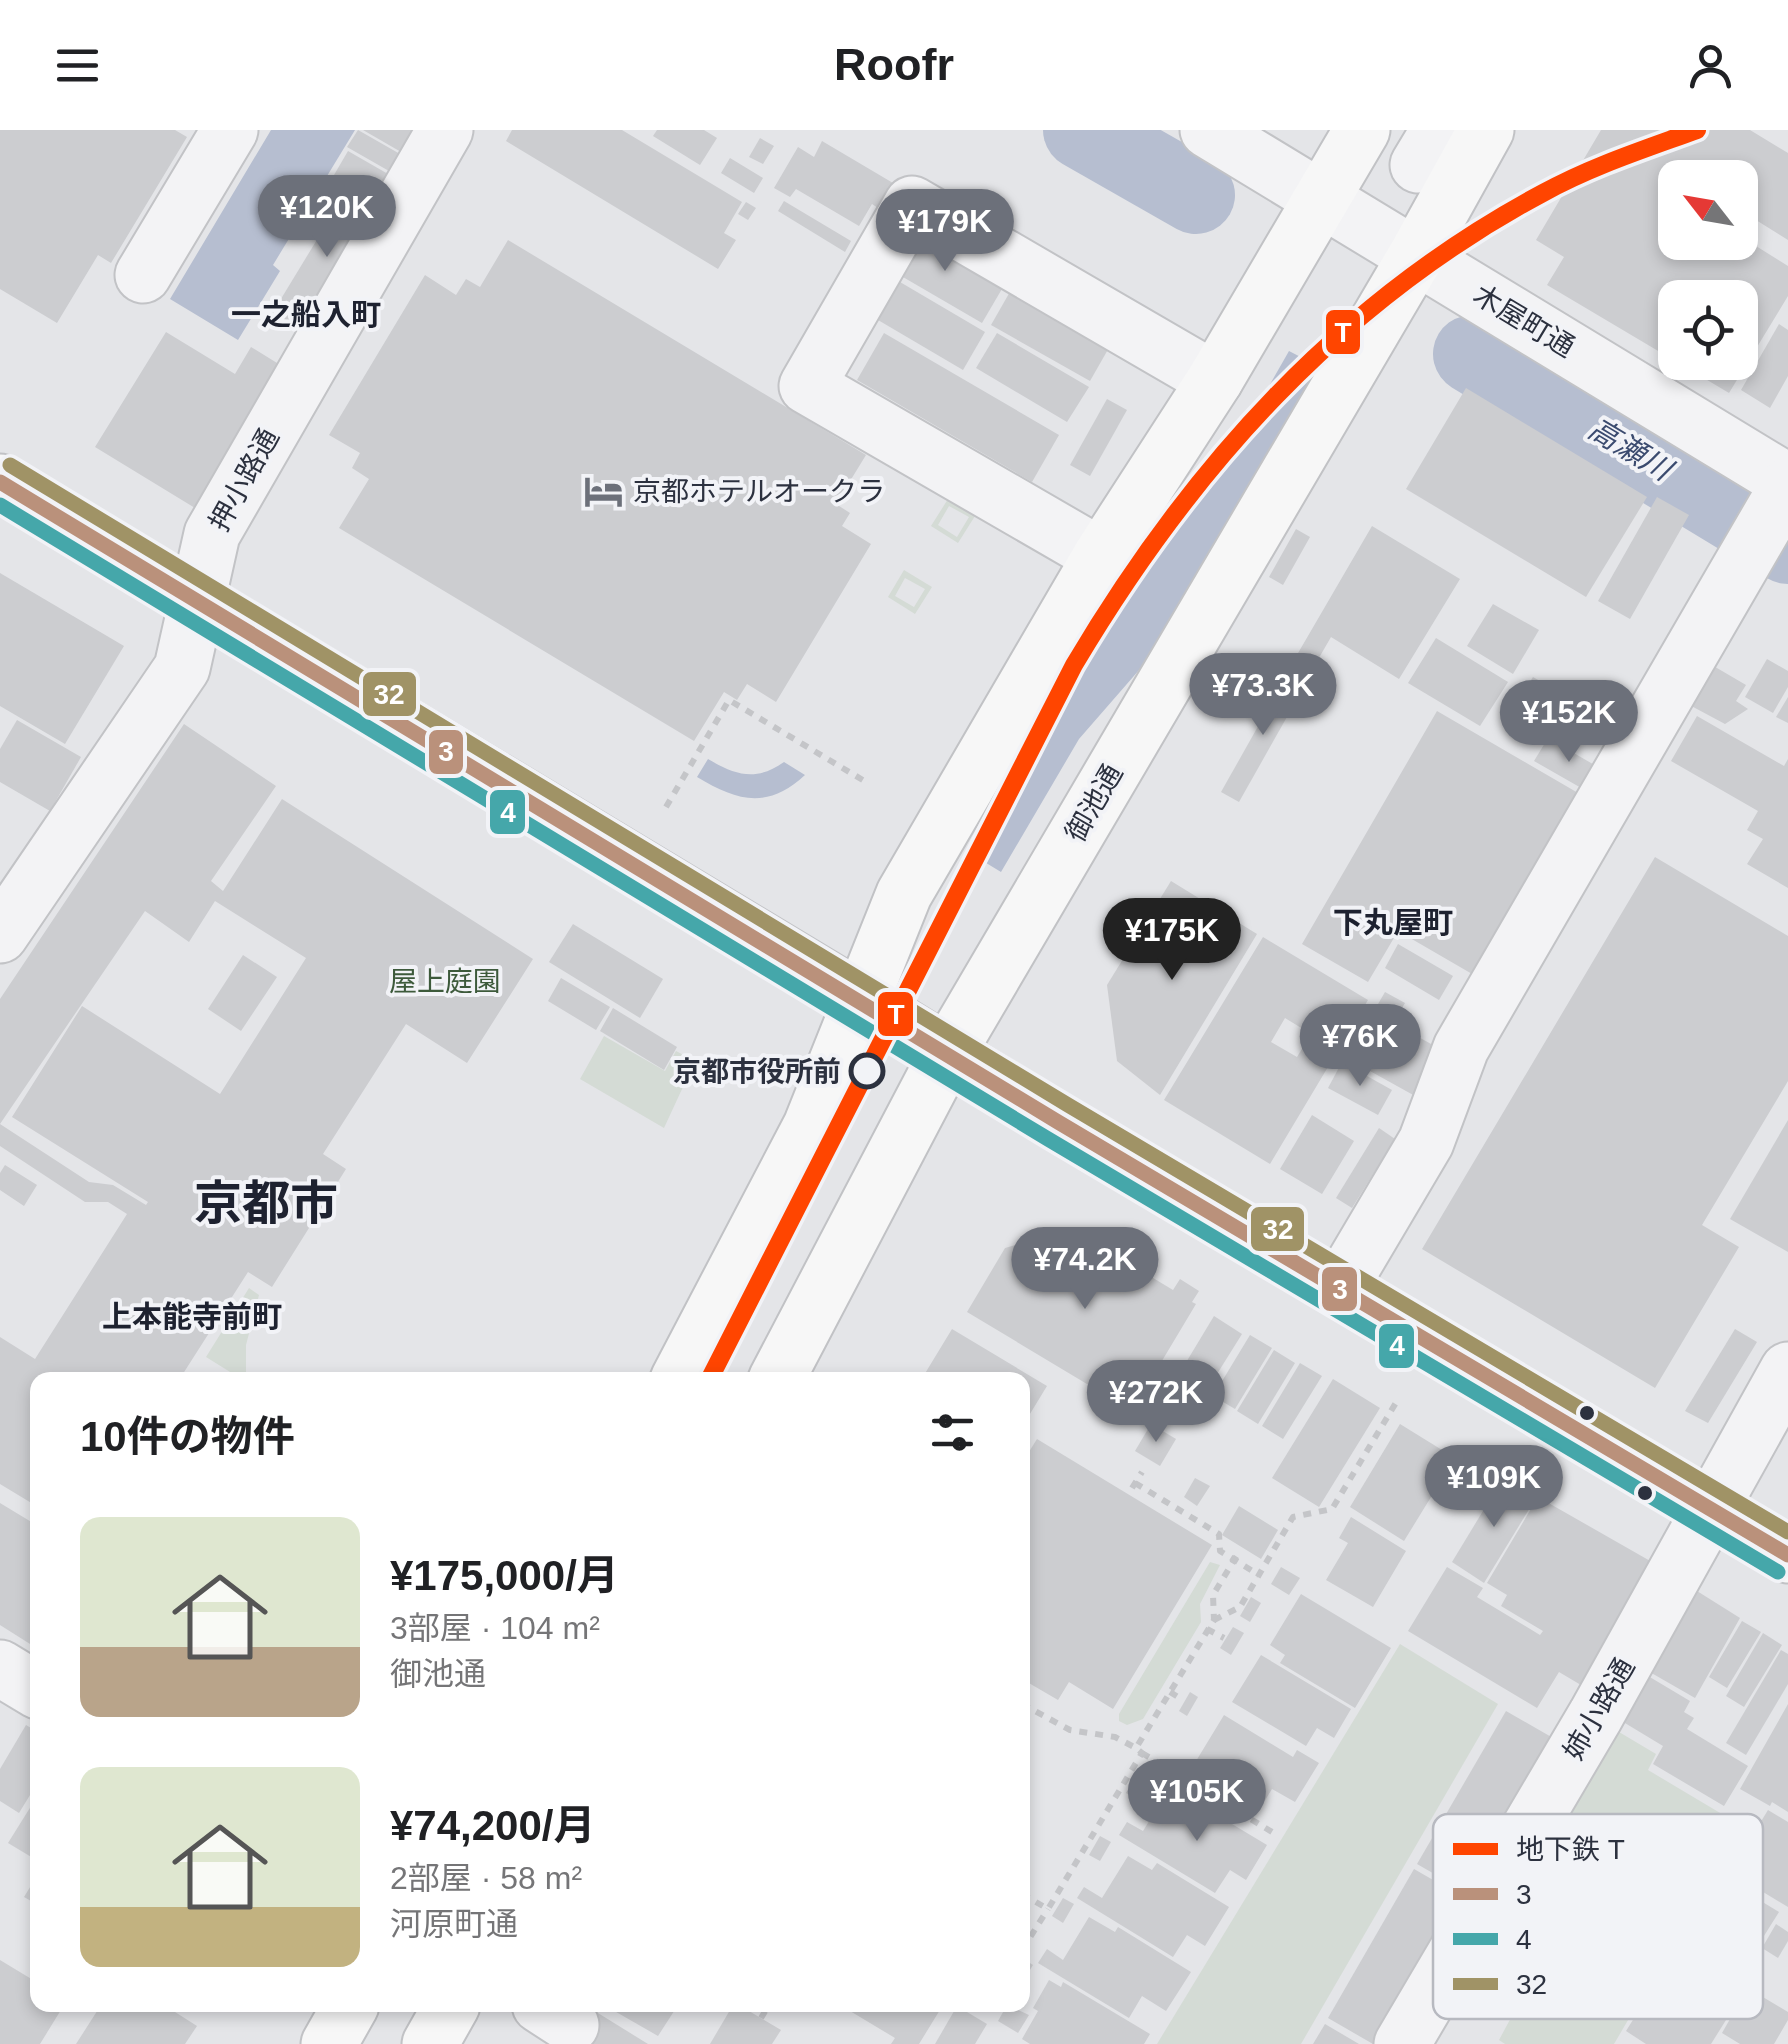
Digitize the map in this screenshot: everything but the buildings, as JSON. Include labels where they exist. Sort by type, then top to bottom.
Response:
[{"type":"main road","name":"御池通","points":[[780,1372],[947,1054],[1416,256],[1486,130]]},
{"type":"main road","points":[[682,1372],[811,1126],[904,894],[1101,556],[1216,380],[1322,199],[1406,142]]},
{"type":"main road","points":[[0,482],[947,1054],[1788,1555]]},
{"type":"main road","points":[[329,2044],[347,2012]]},
{"type":"main road","points":[[430,2044],[448,2012]]},
{"type":"street","points":[[143,275],[230,130]]},
{"type":"street","name":"押小路通","points":[[0,935],[182,668],[212,534],[445,130]]},
{"type":"street","name":"木屋町通","points":[[1208,130],[1416,256],[1775,505]]},
{"type":"street","points":[[1101,556],[806,386],[912,204],[1216,380]]},
{"type":"street","points":[[1339,1288],[1426,1142],[1461,1048],[1775,505]]},
{"type":"street","name":"姉小路通","points":[[1538,1814],[1788,1370]]},
{"type":"street","points":[[0,1668],[30,1686]]},
{"type":"street","name":"姉小路通","points":[[1402,2044],[1433,1991]]},
{"type":"path","points":[[666,807],[729,700],[866,782]]},
{"type":"path","points":[[1030,1937],[1214,1620],[1240,1607],[1293,1517],[1332,1509],[1397,1401]]},
{"type":"path","points":[[1142,1472],[1134,1486],[1219,1534],[1220,1552],[1237,1556],[1258,1574]]},
{"type":"path","points":[[1214,1620],[1213,1595],[1237,1556]]},
{"type":"path","points":[[1208,1629],[1224,1638]]},
{"type":"path","points":[[1170,1692],[1183,1700]]},
{"type":"path","points":[[1030,1708],[1070,1730],[1115,1736],[1277,1835]]},
{"type":"path","points":[[1030,1899],[1048,1909]]},
{"type":"path","points":[[761,2018],[765,2012]]},
{"type":"shaded area","points":[[948,499],[975,516],[958,543],[931,526]],"holes":[[[949,506],[969,517],[957,537],[938,525]]]},
{"type":"shaded area","points":[[904,570],[932,587],[915,614],[888,597]],"holes":[[[905,578],[925,589],[914,607],[895,596]]]},
{"type":"shaded area","points":[[604,1036],[665,1071],[676,1051],[695,1061],[664,1128],[580,1079]]},
{"type":"shaded area","points":[[249,1288],[259,1295],[246,1345],[246,1372],[230,1372],[206,1357]]},
{"type":"shaded area","points":[[1210,1562],[1220,1565],[1200,1604],[1201,1622],[1143,1719],[1127,1725],[1119,1721],[1119,1714]]},
{"type":"shaded area","points":[[1400,1644],[1498,1704],[1301,2044],[1157,2044]]},
{"type":"shaded area","points":[[1614,1729],[1656,1754],[1648,1770],[1722,1814],[1564,1814]]},
{"type":"shaded area","points":[[1510,2019],[1629,2019],[1614,2044],[1505,2044],[1499,2040]]},
{"type":"water","points":[[271,130],[355,130],[273,265],[280,271],[238,340],[170,299]]},
{"type":"water","points":[[1289,351],[1318,366],[1160,646],[1079,739],[1001,872],[973,855],[1133,578],[1211,488]]},
{"type":"water","points":[[708,759],[746,774],[764,772],[784,762],[805,775],[778,793],[739,796],[697,777]]},
{"type":"waterway","name":"高瀬川","points":[[1082,130],[1196,195]]},
{"type":"waterway","name":"高瀬川","points":[[1472,354],[1788,545]]},
{"type":"metro line","name":"T","points":[[713,1372],[1074,665],[1168,523],[1276,396],[1336,338],[1400,285],[1469,236],[1562,183],[1697,130]]},
{"type":"transit line","name":"32","points":[[10,465],[1068,1105],[1788,1532]]},
{"type":"transit line","name":"3","points":[[0,482],[1058,1122],[1788,1555]]},
{"type":"transit line","name":"4","points":[[0,505],[1048,1139],[1778,1572]]},
{"type":"place","name":"京都ホテルオークラ","points":[[603,491]]},
{"type":"place","name":"京都市役所前","points":[[867,1071]]},
{"type":"district","name":"一之船入町","points":[[306,314]]},
{"type":"district","name":"下丸屋町","points":[[1393,922]]},
{"type":"district","name":"京都市","points":[[266,1203]]},
{"type":"district","name":"上本能寺前町","points":[[192,1316]]},
{"type":"park label","name":"屋上庭園","points":[[445,981]]}]
